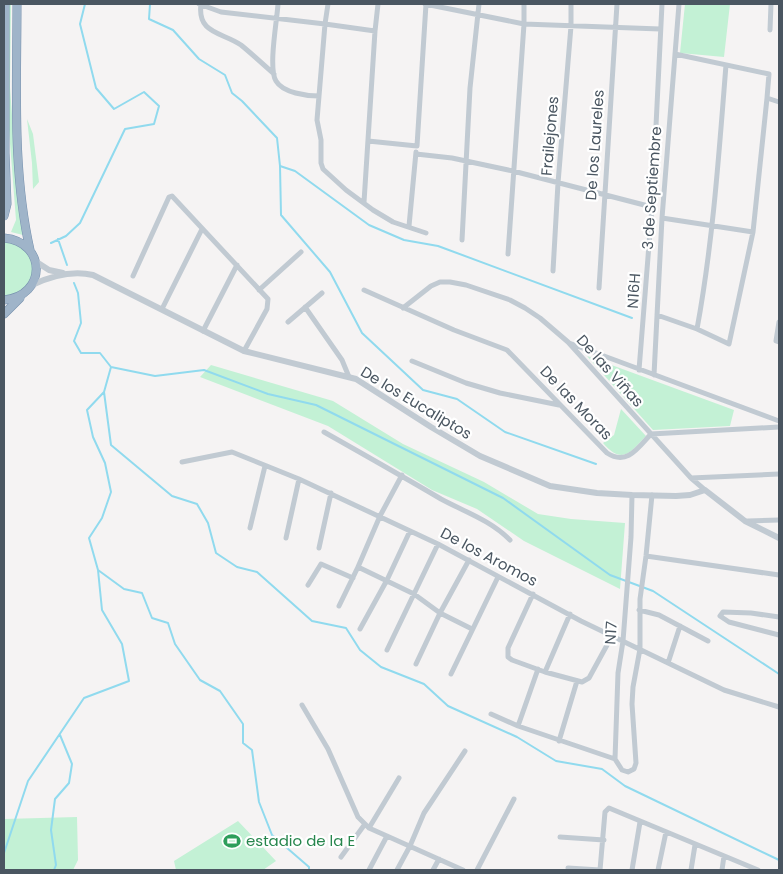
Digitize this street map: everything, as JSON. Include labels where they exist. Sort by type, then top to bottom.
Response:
[{"type":"highway","points":[[4,216],[7,204],[5,4]]},
{"type":"highway","points":[[4,314],[32,285],[36,278],[35,260],[30,250],[24,220],[19,152],[17,4]]},
{"type":"highway","points":[[4,238],[18,241],[30,250]]},
{"type":"highway","points":[[4,300],[21,296]]},
{"type":"street","points":[[274,74],[238,44],[209,29],[202,20],[200,4],[220,12],[375,31]]},
{"type":"street","points":[[278,4],[274,74],[276,83],[288,90],[319,96]]},
{"type":"street","points":[[328,4],[317,120],[321,140],[321,163],[323,170],[373,210],[393,222],[426,233]]},
{"type":"street","points":[[364,202],[378,4]]},
{"type":"street","points":[[409,226],[417,146],[425,4],[524,24],[660,29]]},
{"type":"street","points":[[462,240],[470,88],[479,4]]},
{"type":"street","points":[[508,254],[524,4]]},
{"type":"street","name":"Frailejones","points":[[553,271],[571,4]]},
{"type":"street","name":"De los Laureles","points":[[599,288],[617,4]]},
{"type":"street","name":"N16H","points":[[639,370],[652,208],[662,4]]},
{"type":"street","name":"3 de Septiembre","points":[[654,375],[662,218],[679,4]]},
{"type":"street","points":[[770,30],[771,4]]},
{"type":"street","points":[[657,316],[697,329],[730,344],[753,232],[769,74],[675,54]]},
{"type":"street","points":[[697,329],[704,294],[712,226],[726,65]]},
{"type":"street","points":[[767,98],[779,102]]},
{"type":"street","points":[[368,141],[417,146]]},
{"type":"street","points":[[416,154],[432,155],[513,171],[652,208]]},
{"type":"street","points":[[133,276],[169,197],[172,196],[267,298],[269,303],[244,351]]},
{"type":"street","points":[[662,218],[753,232]]},
{"type":"street","points":[[162,309],[202,229]]},
{"type":"street","points":[[258,290],[301,252]]},
{"type":"street","name":"De los Eucaliptos","points":[[35,260],[49,270],[66,274]]},
{"type":"street","points":[[203,330],[237,265]]},
{"type":"street","name":"De los Eucaliptos","points":[[32,285],[66,274],[93,275],[244,351],[349,376],[487,460],[550,486],[632,496],[690,495],[705,490]]},
{"type":"street","name":"De las Viñas","points":[[403,308],[431,286],[440,282],[466,285],[510,300],[525,308],[568,342],[691,478],[745,522],[779,538]]},
{"type":"street","name":"De las Moras","points":[[364,290],[454,330],[506,350],[606,453],[613,457],[620,458],[632,455],[651,434]]},
{"type":"street","points":[[288,322],[322,292]]},
{"type":"street","points":[[305,306],[342,360],[349,376]]},
{"type":"street","points":[[778,342],[779,322]]},
{"type":"street","points":[[568,342],[779,421]]},
{"type":"street","points":[[412,361],[500,393],[559,405]]},
{"type":"street","points":[[651,434],[779,427]]},
{"type":"street","points":[[324,432],[443,500],[490,523],[510,540]]},
{"type":"street","name":"De los Aromos","points":[[182,462],[232,452],[299,479],[438,544],[612,636],[724,690],[779,707]]},
{"type":"street","points":[[250,528],[265,466]]},
{"type":"street","points":[[691,478],[779,474]]},
{"type":"street","points":[[339,606],[380,516],[402,475]]},
{"type":"street","points":[[286,538],[299,479]]},
{"type":"street","points":[[319,548],[331,493]]},
{"type":"street","name":"N17","points":[[615,759],[618,673],[623,641],[632,496]]},
{"type":"street","points":[[491,714],[559,741],[615,759],[622,770],[630,772],[634,769],[636,763],[632,704],[635,672],[640,649],[639,610],[652,496]]},
{"type":"street","points":[[745,522],[779,520]]},
{"type":"street","points":[[360,629],[387,580],[410,531]]},
{"type":"street","points":[[387,650],[438,544]]},
{"type":"street","points":[[646,556],[779,575]]},
{"type":"street","points":[[416,664],[440,613],[469,560]]},
{"type":"street","points":[[308,586],[321,564],[353,578]]},
{"type":"street","points":[[358,567],[414,594],[440,613],[472,629]]},
{"type":"street","points":[[451,674],[498,576]]},
{"type":"street","points":[[532,594],[507,652],[508,657],[512,660],[582,682],[589,678],[612,636]]},
{"type":"street","points":[[639,610],[659,615],[708,641]]},
{"type":"street","points":[[779,617],[723,612],[720,616],[729,622],[779,635]]},
{"type":"street","points":[[546,672],[570,614]]},
{"type":"street","points":[[668,663],[680,626]]},
{"type":"street","points":[[518,726],[538,669]]},
{"type":"street","points":[[559,741],[577,681]]},
{"type":"street","points":[[302,705],[328,749],[358,816],[367,826],[463,870]]},
{"type":"street","points":[[397,870],[424,813],[465,751]]},
{"type":"street","points":[[341,856],[367,826],[399,778]]},
{"type":"street","points":[[477,870],[514,799]]},
{"type":"street","points":[[568,868],[600,870],[605,812],[607,808],[612,808],[640,822],[754,870]]},
{"type":"street","points":[[632,870],[640,822]]},
{"type":"street","points":[[658,870],[666,832]]},
{"type":"street","points":[[369,870],[387,836]]},
{"type":"street","points":[[560,837],[604,840]]},
{"type":"street","points":[[691,870],[695,845]]},
{"type":"street","points":[[722,870],[724,856]]},
{"type":"street","points":[[433,870],[439,859]]},
{"type":"green space","points":[[7,4],[11,4],[10,87],[19,214],[21,224],[27,236],[11,232],[16,220],[7,105]]},
{"type":"green space","points":[[685,4],[730,4],[724,57],[680,53]]},
{"type":"green space","points":[[27,119],[33,134],[39,182],[33,189],[32,163]]},
{"type":"green space","points":[[4,241],[22,246],[33,260],[33,278],[23,292],[4,297]]},
{"type":"green space","points":[[587,356],[734,410],[730,426],[653,430]]},
{"type":"green space","points":[[211,365],[333,401],[403,444],[484,482],[538,514],[571,519],[625,523],[620,589],[524,541],[477,509],[432,490],[328,426],[200,377]]},
{"type":"green space","points":[[621,409],[646,436],[630,451],[621,455],[615,454],[603,443],[614,435]]},
{"type":"green space","points":[[77,817],[78,860],[73,870],[4,870],[4,819]]},
{"type":"green space","name":"estadio de la E","points":[[238,821],[276,861],[263,870],[176,870],[174,861]]},
{"type":"waterway","points":[[51,243],[66,236],[80,223],[125,129],[154,124],[159,106],[144,92],[114,109],[96,88],[80,24],[85,4]]},
{"type":"waterway","points":[[150,4],[149,19],[173,30],[199,59],[225,75],[232,93],[277,138],[280,166],[281,215],[330,272],[362,333],[423,390],[457,399],[505,432],[596,464]]},
{"type":"waterway","points":[[280,166],[295,171],[369,225],[404,240],[438,246],[632,318]]},
{"type":"waterway","points":[[58,239],[67,265]]},
{"type":"waterway","points":[[4,853],[28,781],[84,698],[129,681],[122,644],[102,610],[98,570],[89,538],[102,518],[111,492],[105,463],[93,437],[87,410],[104,392],[111,367],[100,353],[81,353],[74,341],[81,323],[78,293],[74,283]]},
{"type":"waterway","points":[[111,367],[155,376],[204,370],[268,394],[316,405],[503,498],[610,575],[653,591],[779,674]]},
{"type":"waterway","points":[[104,392],[111,445],[172,496],[197,504],[208,523],[216,553],[237,567],[257,572],[312,621],[346,628],[360,650],[381,667],[424,684],[448,706],[517,737],[556,761],[602,769],[625,786],[779,860]]},
{"type":"waterway","points":[[98,570],[124,589],[142,593],[152,618],[168,623],[175,644],[200,680],[220,691],[243,724],[243,743],[252,750],[259,802],[272,835],[309,867],[309,870]]},
{"type":"waterway","points":[[54,870],[56,865],[51,830],[55,799],[69,783],[72,764],[60,735]]},
{"type":"place","name":"estadio de la E","points":[[232,841]]}]
